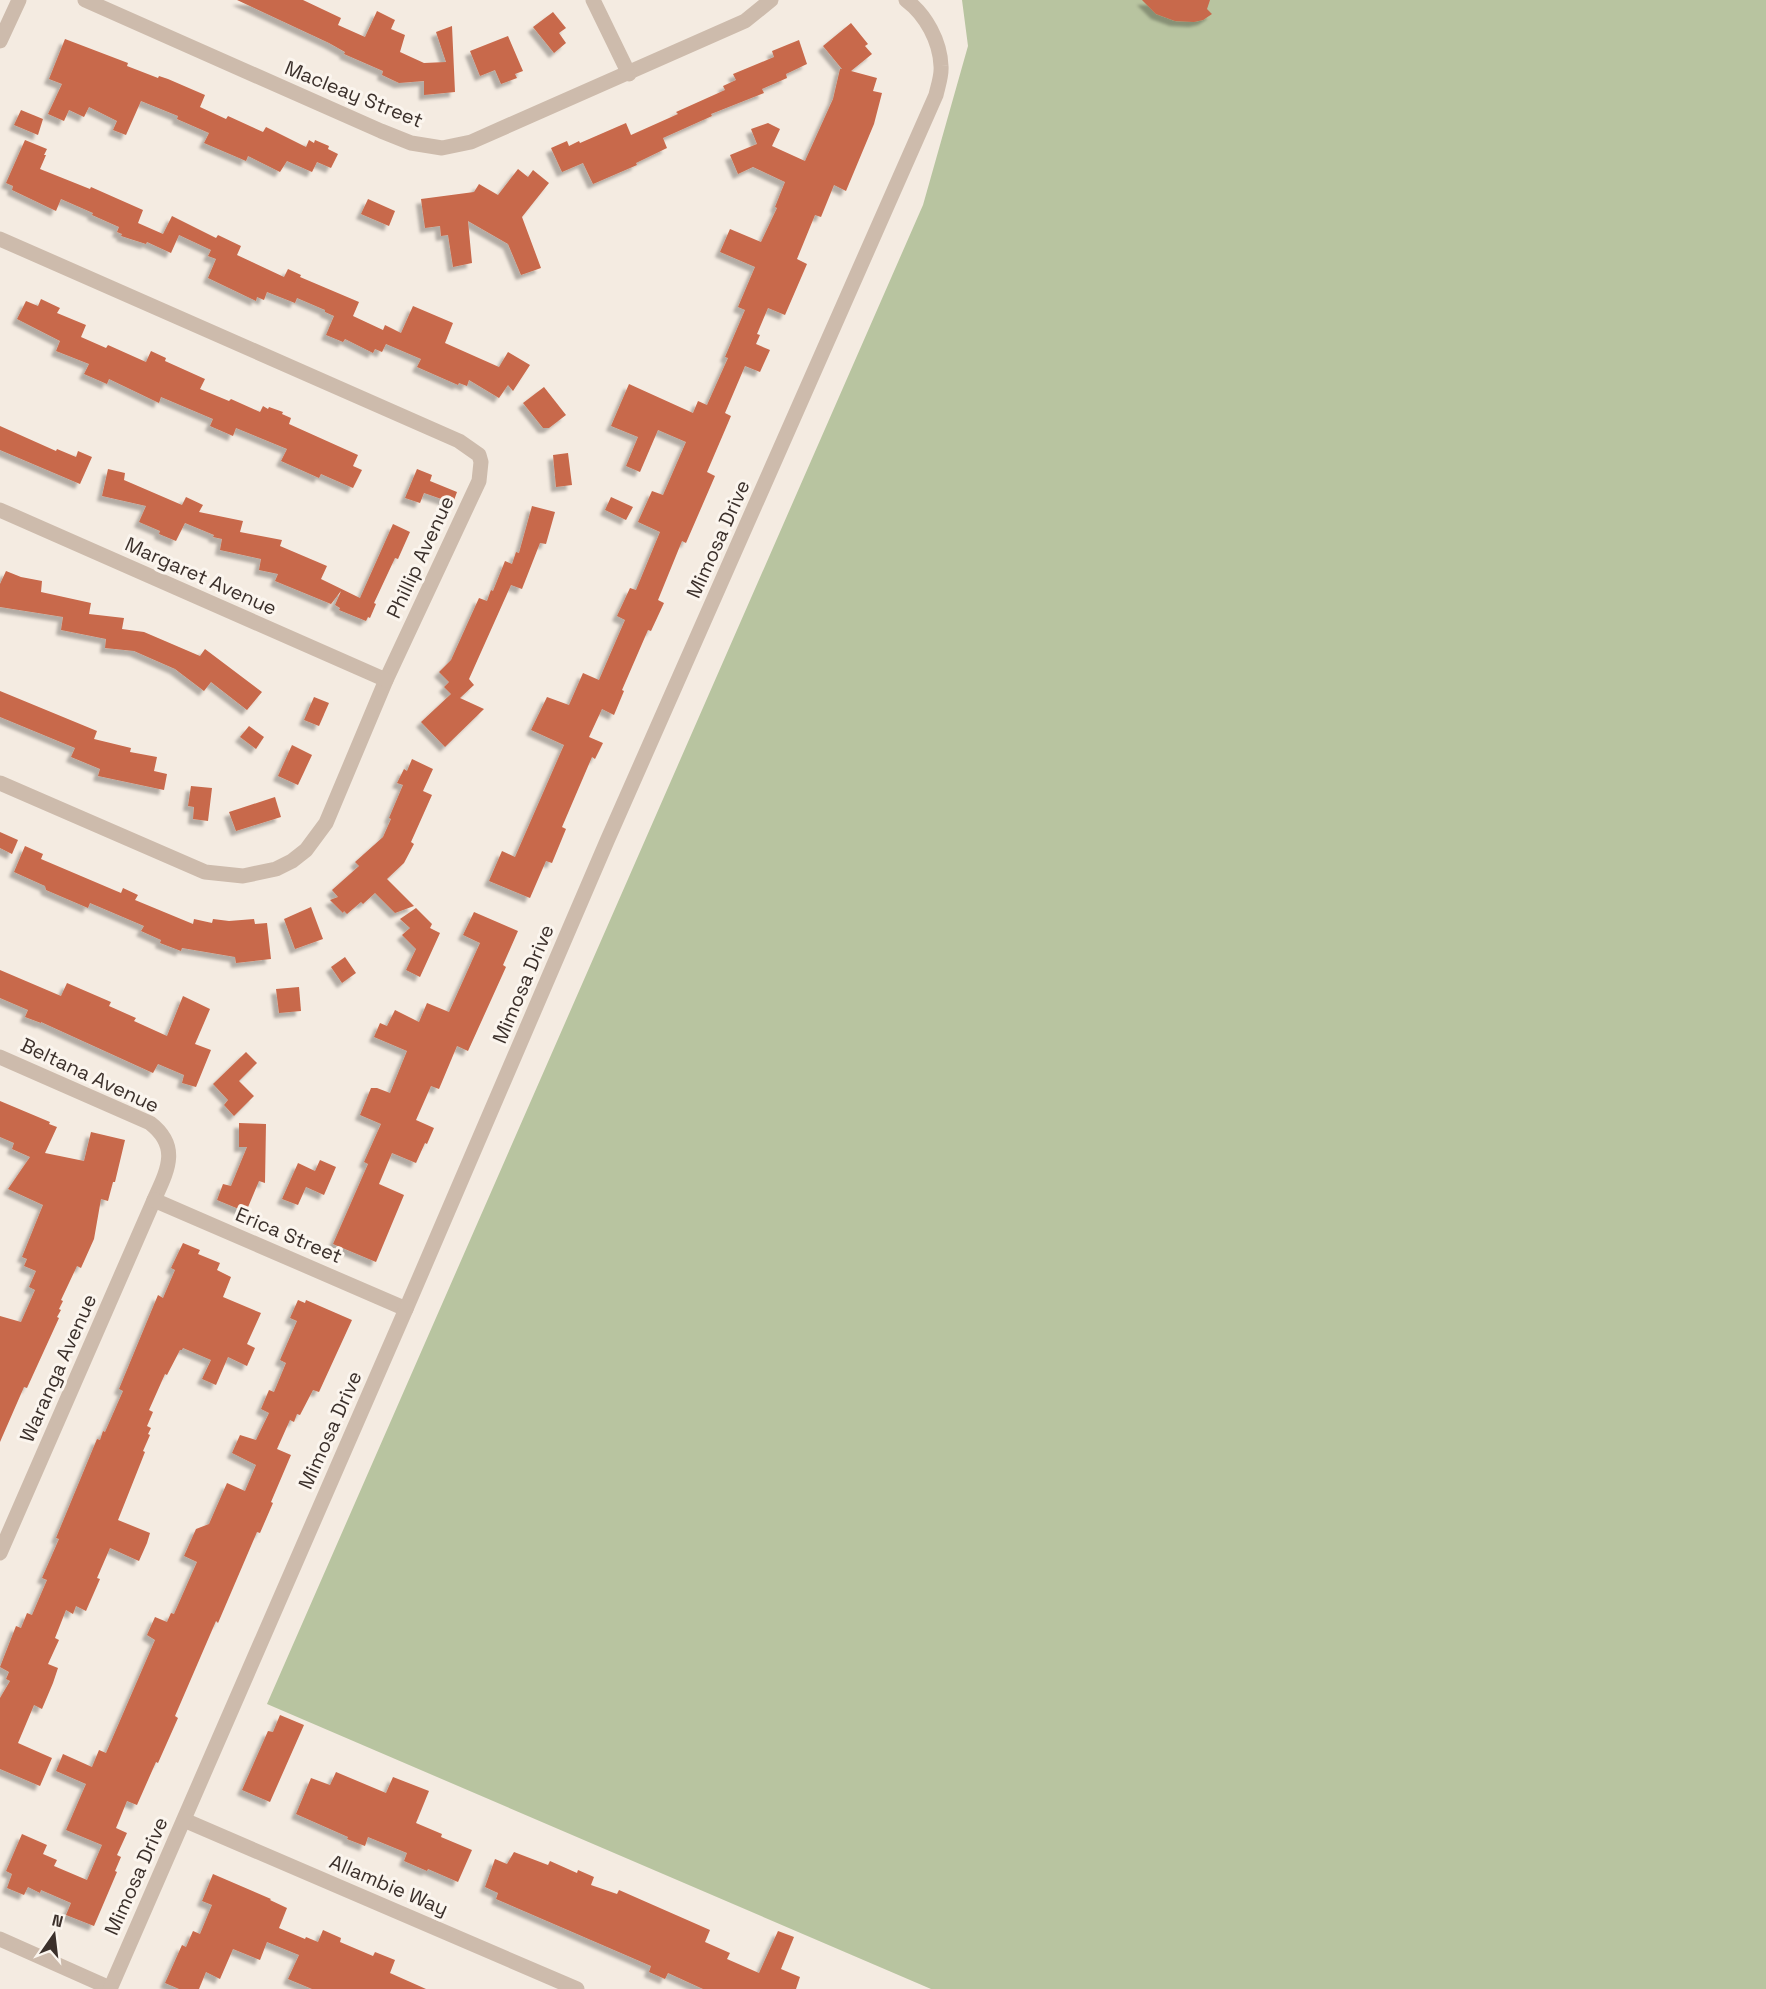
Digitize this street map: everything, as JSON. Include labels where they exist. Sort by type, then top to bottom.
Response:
[{"type":"street","points":[[0,41],[19,0]]},
{"type":"street","name":"Macleay Street","points":[[85,0],[381,131],[411,143],[442,148],[471,142],[629,74],[745,21],[771,0]]},
{"type":"street","points":[[593,0],[629,74]]},
{"type":"street","name":"Mimosa Drive","points":[[110,1988],[607,841],[936,94],[942,67],[937,42],[927,22],[906,0]]},
{"type":"street","name":"Phillip Avenue","points":[[0,238],[459,441],[478,454],[481,462],[479,481],[386,680],[326,823],[306,850],[292,861],[268,871],[243,876],[205,872],[0,783]]},
{"type":"street","name":"Margaret Avenue","points":[[0,510],[386,680]]},
{"type":"street","name":"Beltana Avenue","points":[[0,1057],[150,1123],[159,1130],[165,1138],[169,1158],[168,1167],[154,1200]]},
{"type":"street","name":"Erica Street","points":[[154,1200],[406,1309]]},
{"type":"street","name":"Waranga Avenue","points":[[0,1554],[154,1200]]},
{"type":"street","name":"Allambie Way","points":[[183,1820],[577,1989]]},
{"type":"street","points":[[0,1939],[110,1988]]},
{"type":"green space","points":[[962,0],[1766,0],[1766,1989],[931,1989],[267,1704],[923,205],[968,46]]},
{"type":"building","points":[[237,0],[303,0],[341,18],[338,25],[365,37],[377,11],[395,20],[391,29],[405,35],[400,52],[424,63],[446,62],[436,32],[452,26],[455,92],[424,95],[424,81],[399,83],[382,75],[383,71],[344,54],[345,52],[329,43]]},
{"type":"building","points":[[1142,0],[1210,0],[1207,9],[1212,14],[1203,20],[1194,22],[1175,21],[1156,14]]},
{"type":"building","points":[[553,12],[566,28],[559,33],[566,43],[554,53],[533,27]]},
{"type":"building","points":[[851,23],[868,44],[865,46],[872,54],[851,71],[877,78],[873,91],[882,93],[874,124],[846,191],[834,185],[821,217],[815,215],[797,259],[807,264],[785,315],[768,308],[757,334],[760,335],[756,344],[770,350],[760,372],[745,366],[725,413],[731,416],[707,472],[715,476],[686,543],[682,541],[658,600],[664,603],[651,631],[648,630],[622,690],[624,691],[614,715],[602,709],[589,737],[603,743],[595,759],[592,757],[562,827],[566,829],[552,863],[546,861],[530,898],[489,881],[502,851],[515,857],[564,745],[531,730],[547,697],[569,705],[583,673],[599,680],[625,620],[617,616],[630,588],[636,590],[660,532],[638,522],[652,491],[663,495],[686,442],[658,430],[640,472],[626,466],[638,437],[611,426],[629,384],[693,413],[698,401],[707,405],[728,358],[725,357],[745,310],[738,307],[755,267],[720,252],[730,229],[761,242],[777,208],[775,207],[785,182],[753,167],[738,174],[730,155],[757,144],[751,129],[768,123],[780,129],[772,146],[805,161],[833,99],[840,69],[842,69],[823,46]]},
{"type":"building","points":[[508,36],[523,71],[515,74],[517,78],[501,84],[495,70],[480,76],[470,51]]},
{"type":"building","points":[[65,39],[128,63],[127,66],[158,78],[159,76],[168,79],[205,95],[200,107],[226,119],[228,116],[263,132],[266,127],[306,147],[309,140],[314,143],[315,140],[329,146],[328,149],[338,154],[331,168],[317,162],[312,172],[287,161],[280,172],[248,156],[246,161],[204,143],[209,133],[177,119],[178,116],[141,101],[126,135],[113,130],[117,121],[89,107],[84,117],[69,110],[64,121],[48,114],[62,84],[49,79]]},
{"type":"building","points":[[799,40],[807,64],[786,74],[787,78],[762,89],[764,93],[711,114],[712,116],[663,138],[667,148],[636,163],[637,165],[593,184],[583,163],[562,172],[551,148],[567,141],[569,146],[579,141],[580,143],[626,123],[631,135],[725,90],[723,86],[736,80],[733,74],[774,57],[772,51]]},
{"type":"building","points":[[21,110],[43,119],[38,135],[14,125]]},
{"type":"building","points":[[25,140],[47,149],[40,169],[90,189],[91,187],[143,210],[138,223],[163,234],[172,216],[216,238],[218,235],[241,246],[237,255],[284,277],[288,269],[301,275],[300,277],[359,302],[353,316],[383,330],[385,325],[401,333],[413,306],[453,323],[445,343],[499,367],[508,352],[530,365],[513,391],[508,385],[499,398],[469,380],[467,386],[459,383],[458,385],[417,367],[421,359],[386,344],[382,352],[375,349],[373,353],[345,339],[343,342],[326,335],[334,316],[297,298],[295,303],[267,292],[264,300],[257,297],[256,301],[208,278],[216,259],[208,256],[211,250],[179,235],[171,253],[147,242],[146,244],[121,236],[122,234],[117,232],[119,227],[61,199],[56,211],[12,190],[13,186],[6,183]]},
{"type":"building","points":[[518,169],[528,177],[533,170],[549,183],[522,217],[541,268],[521,275],[508,244],[468,221],[472,263],[453,267],[448,235],[441,236],[440,226],[425,228],[421,199],[474,192],[479,184],[498,195]]},
{"type":"building","points":[[368,199],[395,211],[389,226],[361,214]]},
{"type":"building","points":[[41,299],[60,308],[57,313],[86,325],[81,337],[106,348],[108,345],[146,362],[151,351],[166,358],[165,361],[205,379],[200,389],[260,412],[263,406],[283,412],[282,414],[291,418],[289,424],[358,455],[353,466],[362,470],[353,488],[321,474],[319,478],[281,461],[287,449],[236,428],[233,436],[210,426],[213,419],[161,397],[159,403],[109,379],[107,384],[84,374],[89,364],[56,351],[60,341],[17,319],[26,301],[38,306]]},
{"type":"building","points":[[544,387],[566,415],[549,428],[543,428],[523,403]]},
{"type":"building","points":[[0,426],[56,451],[57,449],[76,457],[78,451],[92,457],[80,484],[0,450]]},
{"type":"building","points":[[568,453],[572,485],[556,487],[553,455]]},
{"type":"building","points":[[108,469],[125,473],[124,480],[182,505],[186,497],[203,505],[199,512],[243,521],[240,532],[282,540],[280,546],[327,566],[321,579],[360,598],[393,524],[410,532],[374,603],[376,604],[370,618],[368,617],[366,621],[339,610],[340,608],[335,605],[341,591],[331,604],[275,581],[278,574],[259,570],[261,559],[220,550],[222,539],[213,537],[214,535],[185,523],[176,541],[159,534],[160,531],[139,522],[146,506],[102,496]]},
{"type":"building","points":[[417,469],[432,475],[430,481],[457,492],[453,503],[424,493],[420,503],[405,498]]},
{"type":"building","points":[[611,497],[633,507],[626,520],[605,510]]},
{"type":"building","points":[[532,506],[555,512],[546,544],[540,543],[522,589],[511,585],[469,679],[474,685],[460,698],[484,709],[445,747],[421,722],[451,694],[444,687],[449,682],[439,672],[451,660],[479,598],[487,601],[505,561],[512,564],[516,552],[519,553]]},
{"type":"building","points":[[6,571],[42,581],[41,592],[91,603],[89,614],[124,618],[122,629],[144,632],[200,656],[205,649],[262,692],[247,710],[211,682],[204,691],[175,669],[134,651],[105,648],[106,639],[61,630],[63,617],[0,607],[0,584]]},
{"type":"building","points":[[0,691],[97,731],[94,739],[131,748],[130,752],[157,757],[154,771],[167,774],[164,790],[98,776],[100,769],[71,757],[75,748],[0,717]]},
{"type":"building","points":[[314,697],[329,703],[319,726],[304,720]]},
{"type":"building","points":[[249,726],[264,737],[256,749],[240,737]]},
{"type":"building","points":[[292,745],[312,755],[298,785],[278,776]]},
{"type":"building","points":[[412,759],[433,769],[423,791],[432,795],[411,842],[414,844],[404,863],[387,879],[414,906],[395,913],[375,893],[347,914],[344,911],[343,913],[330,900],[338,897],[332,890],[359,866],[355,862],[383,837],[403,785],[397,783],[404,769],[407,771]]},
{"type":"building","points":[[191,786],[212,788],[208,821],[193,819],[194,807],[188,806]]},
{"type":"building","points":[[275,797],[281,817],[236,831],[229,812]]},
{"type":"building","points":[[0,832],[18,840],[12,854],[0,848]]},
{"type":"building","points":[[25,846],[43,854],[41,859],[121,893],[123,888],[138,895],[135,900],[193,924],[194,919],[212,923],[213,919],[229,921],[254,919],[255,924],[267,923],[271,959],[236,963],[235,957],[182,948],[181,951],[160,943],[161,940],[141,931],[144,926],[90,903],[88,908],[46,890],[45,886],[14,872]]},
{"type":"building","points":[[311,907],[323,939],[295,949],[284,919]]},
{"type":"building","points":[[416,908],[432,924],[430,928],[440,933],[420,977],[406,970],[416,949],[402,935],[410,928],[400,919]]},
{"type":"building","points":[[474,912],[518,931],[503,965],[506,967],[468,1051],[457,1046],[439,1089],[431,1086],[416,1120],[434,1128],[427,1144],[425,1143],[416,1163],[392,1153],[379,1184],[404,1195],[376,1262],[333,1244],[368,1164],[364,1162],[381,1124],[360,1115],[371,1088],[390,1093],[407,1051],[374,1037],[380,1023],[387,1026],[395,1010],[419,1022],[427,1003],[449,1012],[480,943],[463,935]]},
{"type":"building","points":[[345,957],[356,973],[342,983],[331,967]]},
{"type":"building","points":[[0,970],[61,996],[67,983],[111,1002],[109,1006],[136,1018],[134,1021],[167,1036],[183,996],[210,1009],[195,1044],[211,1050],[196,1087],[182,1083],[184,1075],[158,1064],[153,1073],[41,1022],[25,1017],[28,1010],[0,998]]},
{"type":"building","points":[[299,987],[301,1011],[279,1013],[276,989]]},
{"type":"building","points":[[246,1052],[257,1063],[239,1081],[254,1096],[234,1116],[224,1105],[228,1100],[213,1084]]},
{"type":"building","points":[[0,1101],[57,1127],[45,1153],[84,1161],[91,1132],[125,1140],[108,1201],[101,1199],[94,1239],[81,1268],[77,1266],[61,1300],[63,1301],[59,1309],[61,1310],[57,1317],[59,1318],[27,1388],[24,1387],[0,1442],[0,1316],[21,1322],[35,1290],[29,1287],[36,1271],[24,1266],[27,1259],[22,1257],[43,1205],[8,1189],[30,1157],[12,1149],[14,1143],[0,1137]]},
{"type":"building","points":[[239,1123],[266,1124],[265,1183],[259,1181],[246,1212],[217,1200],[223,1184],[231,1186],[247,1147],[239,1147]]},
{"type":"building","points":[[320,1160],[336,1167],[324,1195],[306,1187],[298,1205],[282,1199],[298,1163],[315,1171]]},
{"type":"building","points":[[183,1243],[200,1250],[198,1254],[220,1263],[217,1270],[231,1277],[223,1297],[261,1313],[247,1344],[255,1348],[247,1366],[228,1357],[216,1385],[202,1379],[211,1360],[183,1348],[167,1375],[165,1374],[149,1410],[153,1412],[147,1426],[151,1428],[143,1451],[145,1452],[118,1520],[150,1533],[147,1543],[139,1561],[110,1548],[86,1611],[76,1606],[73,1614],[66,1610],[55,1638],[59,1640],[48,1664],[58,1668],[53,1683],[42,1709],[34,1705],[18,1743],[52,1758],[40,1786],[0,1769],[0,1698],[10,1681],[6,1679],[9,1672],[0,1667],[16,1626],[21,1628],[27,1613],[32,1615],[47,1580],[42,1578],[59,1539],[56,1538],[97,1439],[100,1440],[103,1431],[105,1432],[123,1391],[119,1389],[158,1295],[163,1298],[175,1270],[171,1268]]},
{"type":"building","points":[[298,1300],[305,1303],[306,1300],[352,1320],[319,1392],[313,1390],[300,1415],[297,1414],[294,1422],[290,1420],[277,1449],[291,1455],[271,1502],[273,1503],[260,1533],[257,1532],[218,1623],[216,1621],[175,1716],[178,1718],[158,1763],[156,1762],[137,1805],[127,1801],[116,1828],[127,1833],[117,1855],[121,1857],[94,1926],[66,1915],[71,1903],[41,1890],[40,1893],[28,1887],[24,1895],[7,1888],[12,1874],[6,1871],[22,1834],[47,1845],[43,1854],[57,1860],[54,1866],[87,1880],[102,1845],[66,1830],[86,1784],[56,1771],[63,1754],[92,1767],[99,1750],[106,1753],[155,1640],[147,1635],[155,1617],[167,1622],[171,1613],[174,1614],[197,1562],[184,1556],[196,1529],[209,1524],[227,1483],[245,1491],[256,1465],[232,1453],[240,1435],[256,1440],[269,1413],[261,1409],[269,1390],[274,1392],[286,1363],[280,1360],[297,1321],[290,1318]]},
{"type":"building","points":[[280,1715],[304,1725],[270,1802],[242,1790],[268,1731],[273,1732]]},
{"type":"building","points":[[336,1772],[386,1793],[393,1777],[429,1791],[416,1823],[472,1850],[458,1882],[404,1861],[407,1853],[368,1837],[365,1846],[296,1814],[311,1778],[330,1785]]},
{"type":"building","points":[[514,1852],[548,1865],[550,1861],[577,1873],[578,1870],[594,1877],[591,1885],[617,1894],[619,1890],[710,1930],[705,1942],[730,1953],[727,1959],[759,1973],[778,1931],[794,1937],[781,1969],[800,1977],[796,1989],[703,1989],[668,1973],[665,1979],[649,1972],[651,1966],[496,1899],[498,1893],[485,1887],[495,1859],[507,1864]]},
{"type":"building","points":[[213,1874],[287,1908],[279,1928],[318,1942],[323,1930],[341,1938],[340,1942],[373,1956],[375,1952],[395,1960],[390,1973],[426,1989],[312,1989],[288,1979],[299,1955],[267,1942],[260,1960],[233,1949],[220,1979],[206,1972],[199,1989],[179,1989],[165,1983],[182,1945],[186,1947],[193,1931],[200,1934],[212,1905],[202,1901]]}]
